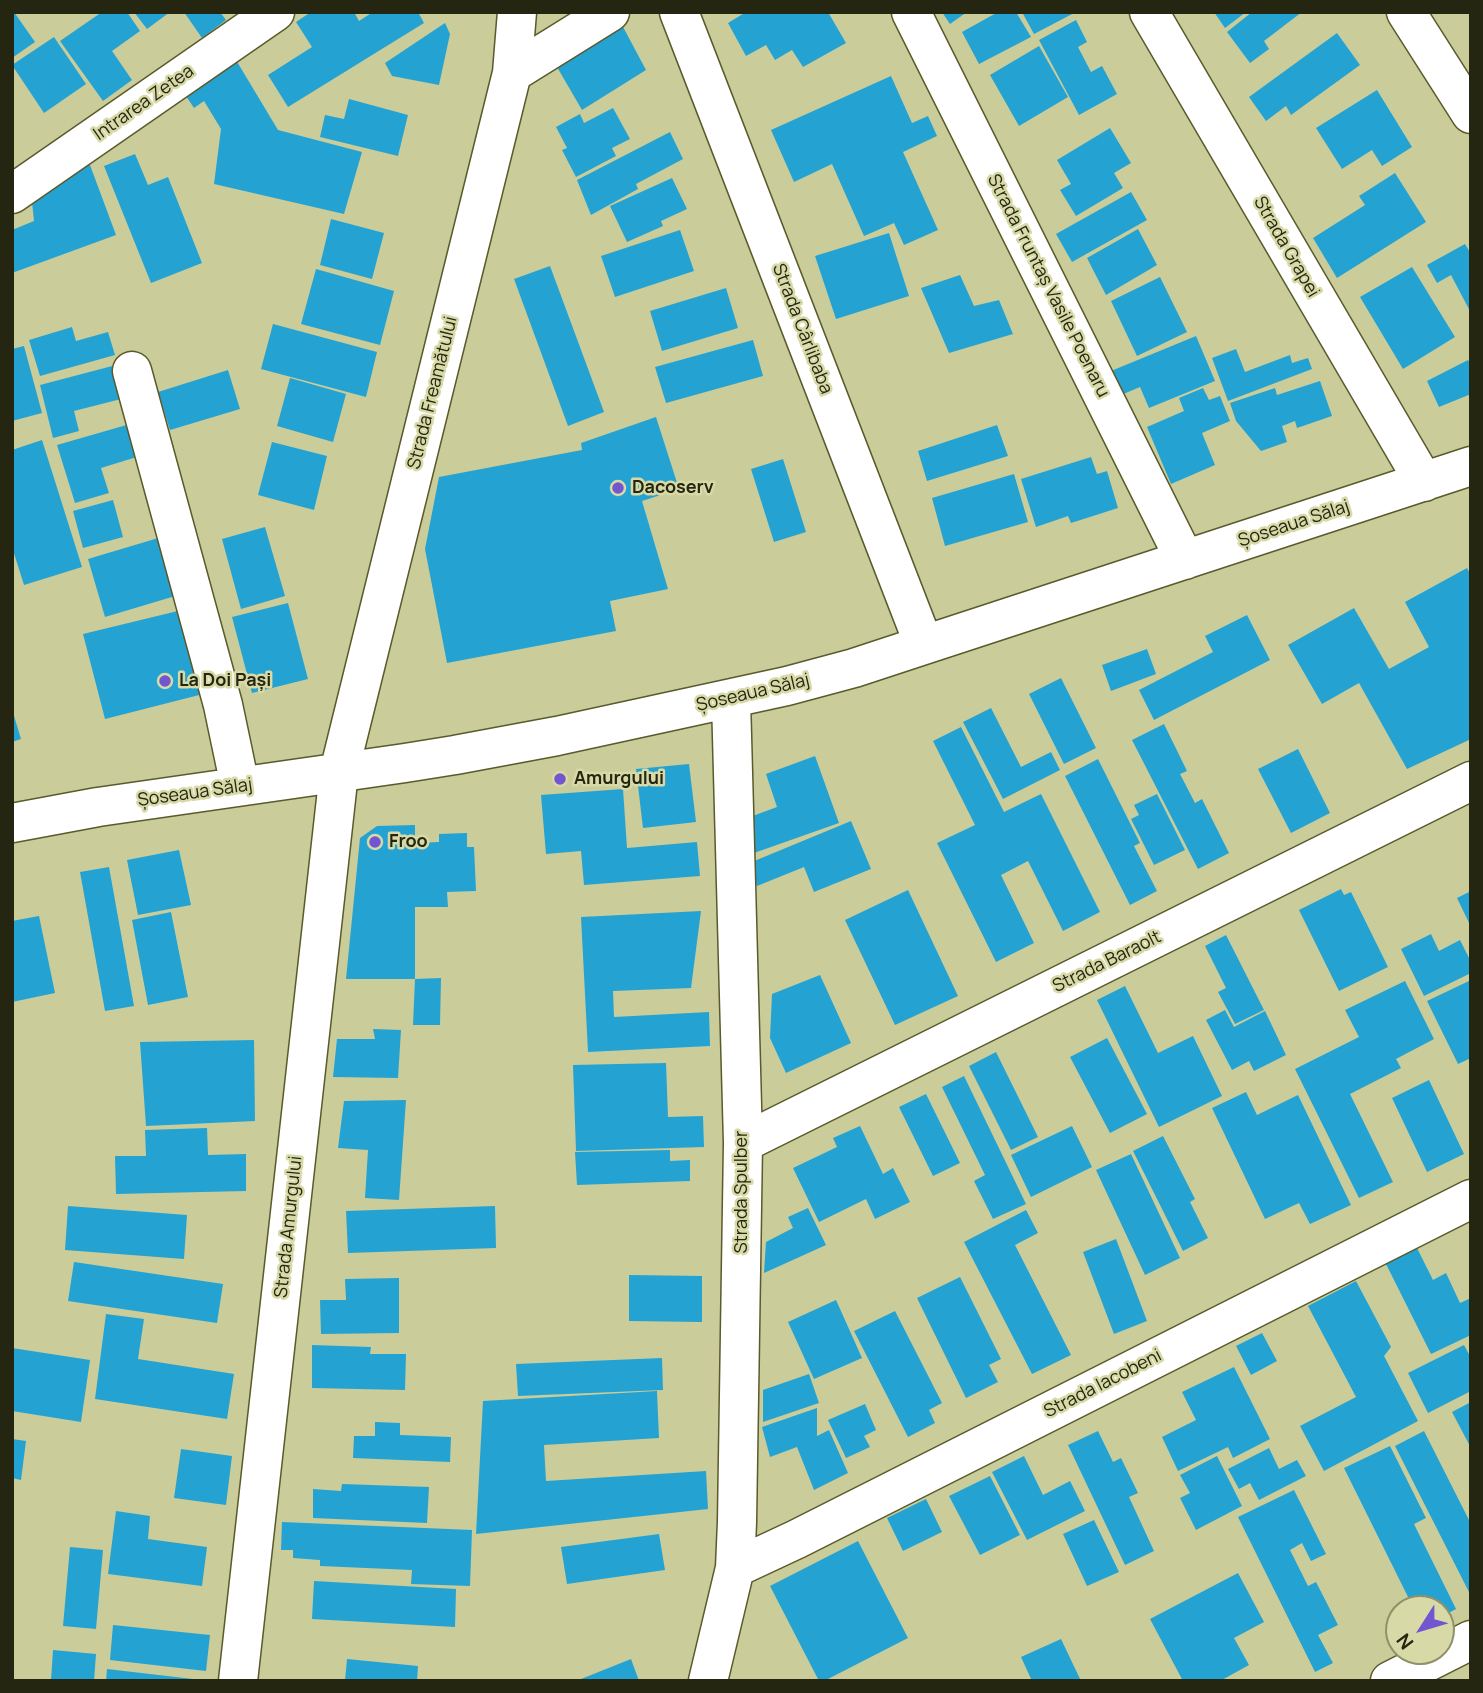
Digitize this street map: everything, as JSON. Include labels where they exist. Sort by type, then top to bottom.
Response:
[{"type":"street","name":"Intrarea Zetea","points":[[12,194],[275,12]]},
{"type":"street","name":"Strada Freamătului","points":[[339,772],[512,72],[517,12]]},
{"type":"street","points":[[512,72],[610,12]]},
{"type":"street","name":"Strada Cârlibaba","points":[[679,12],[924,645]]},
{"type":"street","name":"Strada Fruntaș Vasile Poenaru","points":[[911,12],[1185,560]]},
{"type":"street","name":"Strada Grapei","points":[[1149,12],[1423,482]]},
{"type":"street","points":[[1406,12],[1471,114]]},
{"type":"street","points":[[132,370],[223,705],[240,786]]},
{"type":"street","name":"Șoseaua Sălaj","points":[[12,823],[98,807],[405,763],[545,738],[731,699],[843,671],[1471,466]]},
{"type":"street","name":"Strada Spulber","points":[[708,1681],[735,1569],[737,1522],[743,1143],[731,699]]},
{"type":"street","name":"Strada Amurgului","points":[[238,1681],[339,772]]},
{"type":"street","name":"Strada Baraolt","points":[[743,1143],[1471,781]]},
{"type":"street","name":"Strada Iacobeni","points":[[735,1569],[1471,1199]]},
{"type":"street","points":[[1390,1681],[1471,1640]]},
{"type":"building","points":[[12,12],[35,42],[12,58]]},
{"type":"building","points":[[102,12],[127,12],[140,31],[112,51],[132,80],[103,101],[60,41]]},
{"type":"building","points":[[134,12],[170,12],[147,29]]},
{"type":"building","points":[[184,12],[220,12],[226,20],[202,38]]},
{"type":"building","points":[[311,12],[354,12],[359,21],[373,12],[418,12],[424,23],[288,107],[268,75],[312,47],[296,22]]},
{"type":"building","points":[[746,12],[828,12],[846,43],[803,67],[792,50],[775,60],[766,45],[746,56],[728,23]]},
{"type":"building","points":[[942,12],[967,12],[950,24]]},
{"type":"building","points":[[998,12],[1016,12],[1031,37],[979,64],[962,32]]},
{"type":"building","points":[[1022,12],[1076,12],[1034,34]]},
{"type":"building","points":[[1214,12],[1246,12],[1225,28]]},
{"type":"building","points":[[1252,12],[1302,12],[1264,41],[1269,49],[1250,63],[1227,32]]},
{"type":"building","points":[[1076,20],[1087,42],[1078,47],[1091,72],[1102,66],[1117,94],[1079,115],[1039,40]]},
{"type":"building","points":[[445,23],[450,34],[439,85],[392,76],[385,63]]},
{"type":"building","points":[[622,25],[646,70],[582,110],[557,67]]},
{"type":"building","points":[[1337,33],[1360,65],[1291,115],[1286,106],[1266,121],[1249,97]]},
{"type":"building","points":[[54,37],[86,84],[44,113],[12,65]]},
{"type":"building","points":[[1039,46],[1068,97],[1019,126],[990,75]]},
{"type":"building","points":[[236,60],[278,130],[362,152],[344,214],[214,184],[221,129],[204,101],[194,108],[186,96]]},
{"type":"building","points":[[891,76],[912,123],[928,116],[937,136],[903,152],[938,230],[904,245],[894,223],[864,236],[832,164],[794,182],[771,130]]},
{"type":"building","points":[[1377,90],[1412,147],[1382,166],[1372,150],[1342,169],[1316,128]]},
{"type":"building","points":[[349,99],[408,115],[398,156],[320,137],[325,115],[344,119]]},
{"type":"building","points":[[613,108],[630,139],[612,148],[616,156],[576,177],[562,150],[567,148],[556,127],[580,114],[584,123]]},
{"type":"building","points":[[1110,128],[1131,163],[1114,173],[1123,188],[1076,216],[1060,190],[1071,184],[1057,160]]},
{"type":"building","points":[[670,132],[683,159],[636,184],[638,189],[591,215],[577,180]]},
{"type":"building","points":[[135,154],[148,185],[168,177],[202,263],[151,283],[104,166]]},
{"type":"building","points":[[87,157],[116,235],[12,273],[12,230],[34,221],[31,192]]},
{"type":"building","points":[[1395,173],[1426,222],[1337,278],[1313,238],[1365,205],[1359,196]]},
{"type":"building","points":[[672,178],[687,209],[661,221],[663,226],[627,242],[610,206]]},
{"type":"building","points":[[1131,192],[1147,220],[1072,262],[1056,234]]},
{"type":"building","points":[[331,219],[384,233],[372,279],[320,265]]},
{"type":"building","points":[[1138,229],[1157,265],[1106,295],[1087,258]]},
{"type":"building","points":[[680,230],[694,271],[615,297],[601,256]]},
{"type":"building","points":[[889,233],[909,296],[836,319],[815,256]]},
{"type":"building","points":[[1465,244],[1471,254],[1471,313],[1451,275],[1437,283],[1427,265]]},
{"type":"building","points":[[550,266],[604,412],[568,426],[514,279]]},
{"type":"building","points":[[1412,267],[1455,337],[1403,369],[1360,297]]},
{"type":"building","points":[[316,269],[394,291],[380,345],[301,324]]},
{"type":"building","points":[[960,275],[974,306],[999,300],[1013,334],[949,353],[921,288]]},
{"type":"building","points":[[1160,277],[1187,332],[1137,356],[1111,301]]},
{"type":"building","points":[[726,288],[738,328],[662,351],[650,311]]},
{"type":"building","points":[[273,324],[377,352],[366,397],[261,369]]},
{"type":"building","points":[[72,327],[76,341],[108,332],[115,355],[40,376],[29,340]]},
{"type":"building","points":[[1196,336],[1215,381],[1149,408],[1140,387],[1121,395],[1111,371]]},
{"type":"building","points":[[753,340],[763,376],[666,403],[655,367]]},
{"type":"building","points":[[24,346],[42,413],[12,421],[12,349]]},
{"type":"building","points":[[1236,349],[1245,372],[1290,355],[1292,363],[1308,358],[1312,369],[1228,401],[1212,358]]},
{"type":"building","points":[[1468,360],[1471,365],[1471,394],[1439,407],[1427,381]]},
{"type":"building","points":[[116,365],[125,398],[74,411],[79,431],[53,438],[40,385]]},
{"type":"building","points":[[228,370],[240,409],[170,430],[158,392]]},
{"type":"building","points":[[290,378],[346,394],[333,442],[277,426]]},
{"type":"building","points":[[1320,381],[1332,416],[1297,428],[1295,421],[1282,426],[1287,442],[1261,451],[1236,421],[1230,403],[1275,388],[1277,395]]},
{"type":"building","points":[[1203,388],[1209,400],[1220,396],[1230,421],[1202,433],[1215,465],[1171,484],[1147,427],[1184,411],[1179,398]]},
{"type":"building","points":[[656,417],[679,489],[642,501],[668,589],[610,601],[616,631],[447,663],[425,549],[439,477],[582,450],[581,443]]},
{"type":"building","points":[[130,424],[140,456],[101,468],[109,493],[75,503],[57,445]]},
{"type":"building","points":[[997,425],[1008,456],[927,481],[918,451]]},
{"type":"building","points":[[42,440],[82,567],[24,585],[12,547],[12,450]]},
{"type":"building","points":[[272,442],[327,456],[314,510],[258,495]]},
{"type":"building","points":[[1091,457],[1097,474],[1107,471],[1118,508],[1071,523],[1068,516],[1036,527],[1021,479]]},
{"type":"building","points":[[783,459],[806,532],[774,542],[751,469]]},
{"type":"building","points":[[1014,474],[1028,522],[945,546],[932,498]]},
{"type":"building","points":[[113,500],[123,537],[83,548],[73,511]]},
{"type":"building","points":[[265,527],[285,596],[241,609],[222,539]]},
{"type":"building","points":[[165,536],[182,594],[105,617],[88,559]]},
{"type":"building","points":[[1467,568],[1471,575],[1471,739],[1407,769],[1359,683],[1322,704],[1288,645],[1354,608],[1389,669],[1429,647],[1405,602]]},
{"type":"building","points":[[288,603],[308,679],[252,693],[232,617]]},
{"type":"building","points":[[186,609],[207,693],[105,719],[83,634]]},
{"type":"building","points":[[1247,615],[1270,660],[1154,720],[1139,690],[1213,652],[1205,636]]},
{"type":"building","points":[[1147,649],[1156,674],[1111,691],[1102,665]]},
{"type":"building","points":[[1061,678],[1096,748],[1064,764],[1029,694]]},
{"type":"building","points":[[991,708],[1021,767],[1051,752],[1060,770],[1003,799],[963,722]]},
{"type":"building","points":[[12,709],[21,739],[12,742]]},
{"type":"building","points":[[1164,724],[1187,771],[1180,774],[1195,803],[1202,799],[1229,853],[1198,869],[1132,740]]},
{"type":"building","points":[[961,727],[1004,812],[1041,794],[1100,912],[1063,931],[1028,861],[1001,875],[1034,943],[996,962],[937,843],[975,825],[933,741]]},
{"type":"building","points":[[1298,749],[1330,813],[1291,833],[1258,769]]},
{"type":"building","points":[[815,756],[839,823],[754,853],[742,820],[777,807],[766,774]]},
{"type":"building","points":[[1098,759],[1140,843],[1134,846],[1157,891],[1130,905],[1065,776]]},
{"type":"building","points":[[689,764],[696,822],[643,828],[636,769]]},
{"type":"building","points":[[623,789],[627,848],[697,842],[700,876],[584,885],[581,851],[546,854],[541,795]]},
{"type":"building","points":[[1157,794],[1185,850],[1154,865],[1131,819],[1139,815],[1134,805]]},
{"type":"building","points":[[851,821],[871,869],[814,892],[804,867],[757,886],[747,864]]},
{"type":"building","points":[[415,825],[415,843],[439,842],[439,834],[467,833],[467,847],[474,847],[476,891],[447,892],[448,907],[415,907],[415,979],[346,979],[360,838],[377,826]]},
{"type":"building","points":[[179,850],[191,905],[138,915],[127,860]]},
{"type":"building","points":[[109,867],[134,1006],[105,1011],[80,872]]},
{"type":"building","points":[[1341,889],[1344,895],[1351,892],[1388,967],[1339,991],[1299,910]]},
{"type":"building","points":[[908,890],[958,996],[895,1025],[845,920]]},
{"type":"building","points":[[1471,891],[1471,927],[1457,898]]},
{"type":"building","points":[[701,911],[691,988],[613,991],[614,1017],[709,1012],[710,1046],[588,1052],[581,917]]},
{"type":"building","points":[[171,912],[188,997],[148,1005],[132,920]]},
{"type":"building","points":[[39,916],[55,993],[12,1002],[12,921]]},
{"type":"building","points":[[1431,934],[1439,951],[1460,940],[1471,962],[1471,973],[1424,996],[1401,949]]},
{"type":"building","points":[[1226,935],[1264,1010],[1235,1024],[1218,992],[1226,988],[1205,946]]},
{"type":"building","points":[[820,975],[851,1043],[786,1073],[770,1038],[772,994]]},
{"type":"building","points":[[441,978],[440,1025],[413,1025],[415,979]]},
{"type":"building","points":[[1471,980],[1471,1058],[1458,1064],[1427,1001]]},
{"type":"building","points":[[1405,981],[1434,1039],[1396,1059],[1401,1068],[1350,1094],[1393,1182],[1359,1198],[1295,1069],[1359,1037],[1345,1010]]},
{"type":"building","points":[[1125,986],[1158,1053],[1193,1036],[1222,1096],[1159,1127],[1097,1000]]},
{"type":"building","points":[[1225,1010],[1234,1027],[1265,1011],[1286,1055],[1254,1071],[1249,1061],[1232,1070],[1206,1020]]},
{"type":"building","points":[[373,1029],[401,1030],[398,1078],[333,1077],[337,1039],[375,1039]]},
{"type":"building","points":[[1107,1038],[1147,1114],[1110,1133],[1070,1057]]},
{"type":"building","points":[[254,1040],[255,1121],[146,1126],[140,1042]]},
{"type":"building","points":[[996,1052],[1038,1137],[1011,1150],[969,1066]]},
{"type":"building","points":[[666,1063],[668,1117],[703,1116],[704,1147],[576,1151],[573,1065]]},
{"type":"building","points":[[964,1076],[1026,1204],[993,1219],[974,1181],[985,1175],[942,1087]]},
{"type":"building","points":[[1429,1080],[1464,1154],[1427,1172],[1392,1098]]},
{"type":"building","points":[[1246,1092],[1257,1115],[1298,1095],[1351,1205],[1310,1224],[1299,1203],[1265,1219],[1212,1108]]},
{"type":"building","points":[[926,1094],[960,1163],[933,1176],[899,1107]]},
{"type":"building","points":[[406,1100],[399,1200],[365,1198],[368,1150],[338,1148],[344,1101]]},
{"type":"building","points":[[860,1126],[883,1174],[893,1168],[910,1202],[875,1219],[866,1199],[819,1222],[793,1168],[837,1147],[833,1138]]},
{"type":"building","points":[[1072,1126],[1092,1167],[1031,1197],[1011,1155]]},
{"type":"building","points":[[207,1128],[208,1155],[246,1154],[246,1191],[116,1194],[115,1156],[146,1156],[145,1130]]},
{"type":"building","points":[[1163,1136],[1195,1199],[1190,1202],[1208,1238],[1183,1251],[1133,1151]]},
{"type":"building","points":[[670,1150],[670,1161],[690,1160],[690,1181],[577,1185],[575,1152]]},
{"type":"building","points":[[1131,1154],[1180,1258],[1145,1275],[1096,1170]]},
{"type":"building","points":[[68,1206],[187,1215],[184,1259],[65,1250]]},
{"type":"building","points":[[495,1206],[496,1248],[348,1253],[346,1211]]},
{"type":"building","points":[[808,1208],[826,1245],[764,1273],[766,1242],[793,1228],[788,1217]]},
{"type":"building","points":[[1026,1210],[1038,1233],[1015,1245],[1071,1355],[1032,1374],[964,1242]]},
{"type":"building","points":[[1116,1239],[1147,1321],[1114,1334],[1083,1252]]},
{"type":"building","points":[[1417,1248],[1433,1280],[1446,1273],[1460,1303],[1471,1298],[1471,1335],[1431,1354],[1386,1264]]},
{"type":"building","points":[[74,1262],[223,1284],[217,1323],[68,1301]]},
{"type":"building","points":[[629,1275],[702,1276],[702,1322],[629,1321]]},
{"type":"building","points":[[960,1277],[1001,1359],[989,1365],[998,1382],[966,1398],[917,1298]]},
{"type":"building","points":[[399,1278],[399,1333],[321,1334],[320,1300],[346,1300],[345,1279]]},
{"type":"building","points":[[1356,1281],[1391,1347],[1384,1356],[1418,1421],[1324,1471],[1300,1426],[1356,1397],[1308,1306]]},
{"type":"building","points":[[836,1300],[862,1358],[814,1379],[788,1322]]},
{"type":"building","points":[[895,1311],[942,1403],[929,1410],[935,1423],[908,1437],[854,1331]]},
{"type":"building","points":[[106,1314],[144,1319],[138,1359],[234,1374],[227,1419],[95,1399]]},
{"type":"building","points":[[1262,1333],[1277,1361],[1251,1375],[1236,1346]]},
{"type":"building","points":[[312,1345],[371,1347],[370,1354],[406,1354],[405,1390],[312,1388]]},
{"type":"building","points":[[1464,1345],[1471,1358],[1471,1391],[1428,1413],[1408,1373]]},
{"type":"building","points":[[12,1348],[90,1360],[81,1422],[12,1411]]},
{"type":"building","points":[[662,1358],[663,1390],[518,1396],[516,1364]]},
{"type":"building","points":[[1234,1367],[1270,1439],[1233,1458],[1228,1447],[1178,1471],[1162,1437],[1196,1420],[1182,1392]]},
{"type":"building","points":[[809,1374],[819,1403],[763,1422],[763,1390]]},
{"type":"building","points":[[657,1391],[659,1438],[544,1445],[546,1481],[706,1471],[708,1509],[476,1534],[483,1401]]},
{"type":"building","points":[[1471,1402],[1471,1448],[1452,1412]]},
{"type":"building","points":[[865,1404],[876,1430],[864,1436],[870,1447],[846,1458],[828,1420]]},
{"type":"building","points":[[817,1408],[817,1436],[829,1430],[848,1473],[814,1490],[797,1447],[770,1457],[762,1427]]},
{"type":"building","points":[[375,1422],[400,1423],[400,1435],[451,1437],[450,1462],[353,1458],[354,1436],[375,1436]]},
{"type":"building","points":[[1098,1431],[1113,1462],[1121,1458],[1138,1493],[1129,1497],[1154,1551],[1125,1565],[1068,1445]]},
{"type":"building","points":[[1424,1431],[1471,1524],[1471,1596],[1395,1446]]},
{"type":"building","points":[[12,1439],[26,1441],[21,1480],[12,1478]]},
{"type":"building","points":[[1390,1446],[1426,1518],[1414,1524],[1449,1595],[1407,1595],[1344,1468]]},
{"type":"building","points":[[1269,1448],[1279,1469],[1297,1460],[1306,1476],[1259,1500],[1250,1483],[1239,1489],[1228,1469]]},
{"type":"building","points":[[181,1449],[232,1456],[226,1505],[174,1498]]},
{"type":"building","points":[[1024,1456],[1043,1495],[1070,1481],[1085,1511],[1027,1540],[992,1472]]},
{"type":"building","points":[[1217,1456],[1242,1506],[1196,1530],[1180,1498],[1190,1493],[1180,1475]]},
{"type":"building","points":[[990,1476],[1020,1535],[980,1555],[949,1496]]},
{"type":"building","points":[[342,1484],[429,1487],[427,1523],[313,1518],[313,1489],[341,1491]]},
{"type":"building","points":[[1294,1490],[1326,1554],[1311,1561],[1302,1543],[1290,1550],[1308,1586],[1316,1582],[1338,1625],[1318,1635],[1333,1663],[1315,1672],[1238,1517]]},
{"type":"building","points":[[926,1499],[942,1532],[903,1551],[887,1518]]},
{"type":"building","points":[[116,1511],[150,1516],[148,1539],[207,1547],[202,1586],[108,1574]]},
{"type":"building","points":[[1094,1520],[1119,1572],[1087,1586],[1063,1534]]},
{"type":"building","points":[[282,1522],[472,1530],[470,1586],[411,1584],[412,1570],[320,1566],[320,1560],[293,1558],[293,1550],[281,1550]]},
{"type":"building","points":[[659,1534],[665,1570],[567,1584],[561,1547]]},
{"type":"building","points":[[858,1541],[908,1638],[824,1681],[819,1681],[770,1586]]},
{"type":"building","points":[[70,1547],[103,1550],[96,1629],[63,1626]]},
{"type":"building","points":[[1238,1573],[1264,1622],[1234,1638],[1249,1665],[1220,1681],[1183,1681],[1150,1619]]},
{"type":"building","points":[[314,1581],[456,1589],[455,1627],[312,1619]]},
{"type":"building","points":[[113,1625],[210,1635],[206,1671],[110,1660]]},
{"type":"building","points":[[1061,1639],[1081,1681],[1032,1681],[1021,1657]]},
{"type":"building","points":[[53,1650],[96,1654],[94,1681],[51,1681]]},
{"type":"building","points":[[347,1659],[418,1666],[417,1681],[345,1681]]},
{"type":"building","points":[[631,1659],[639,1681],[576,1681]]},
{"type":"building","points":[[107,1669],[193,1679],[106,1681]]},
{"type":"place","name":"Dacoserv","points":[[618,488]]},
{"type":"place","name":"La Doi Pași","points":[[165,681]]},
{"type":"place","name":"Amurgului","points":[[560,779]]},
{"type":"place","name":"Froo","points":[[375,842]]}]
